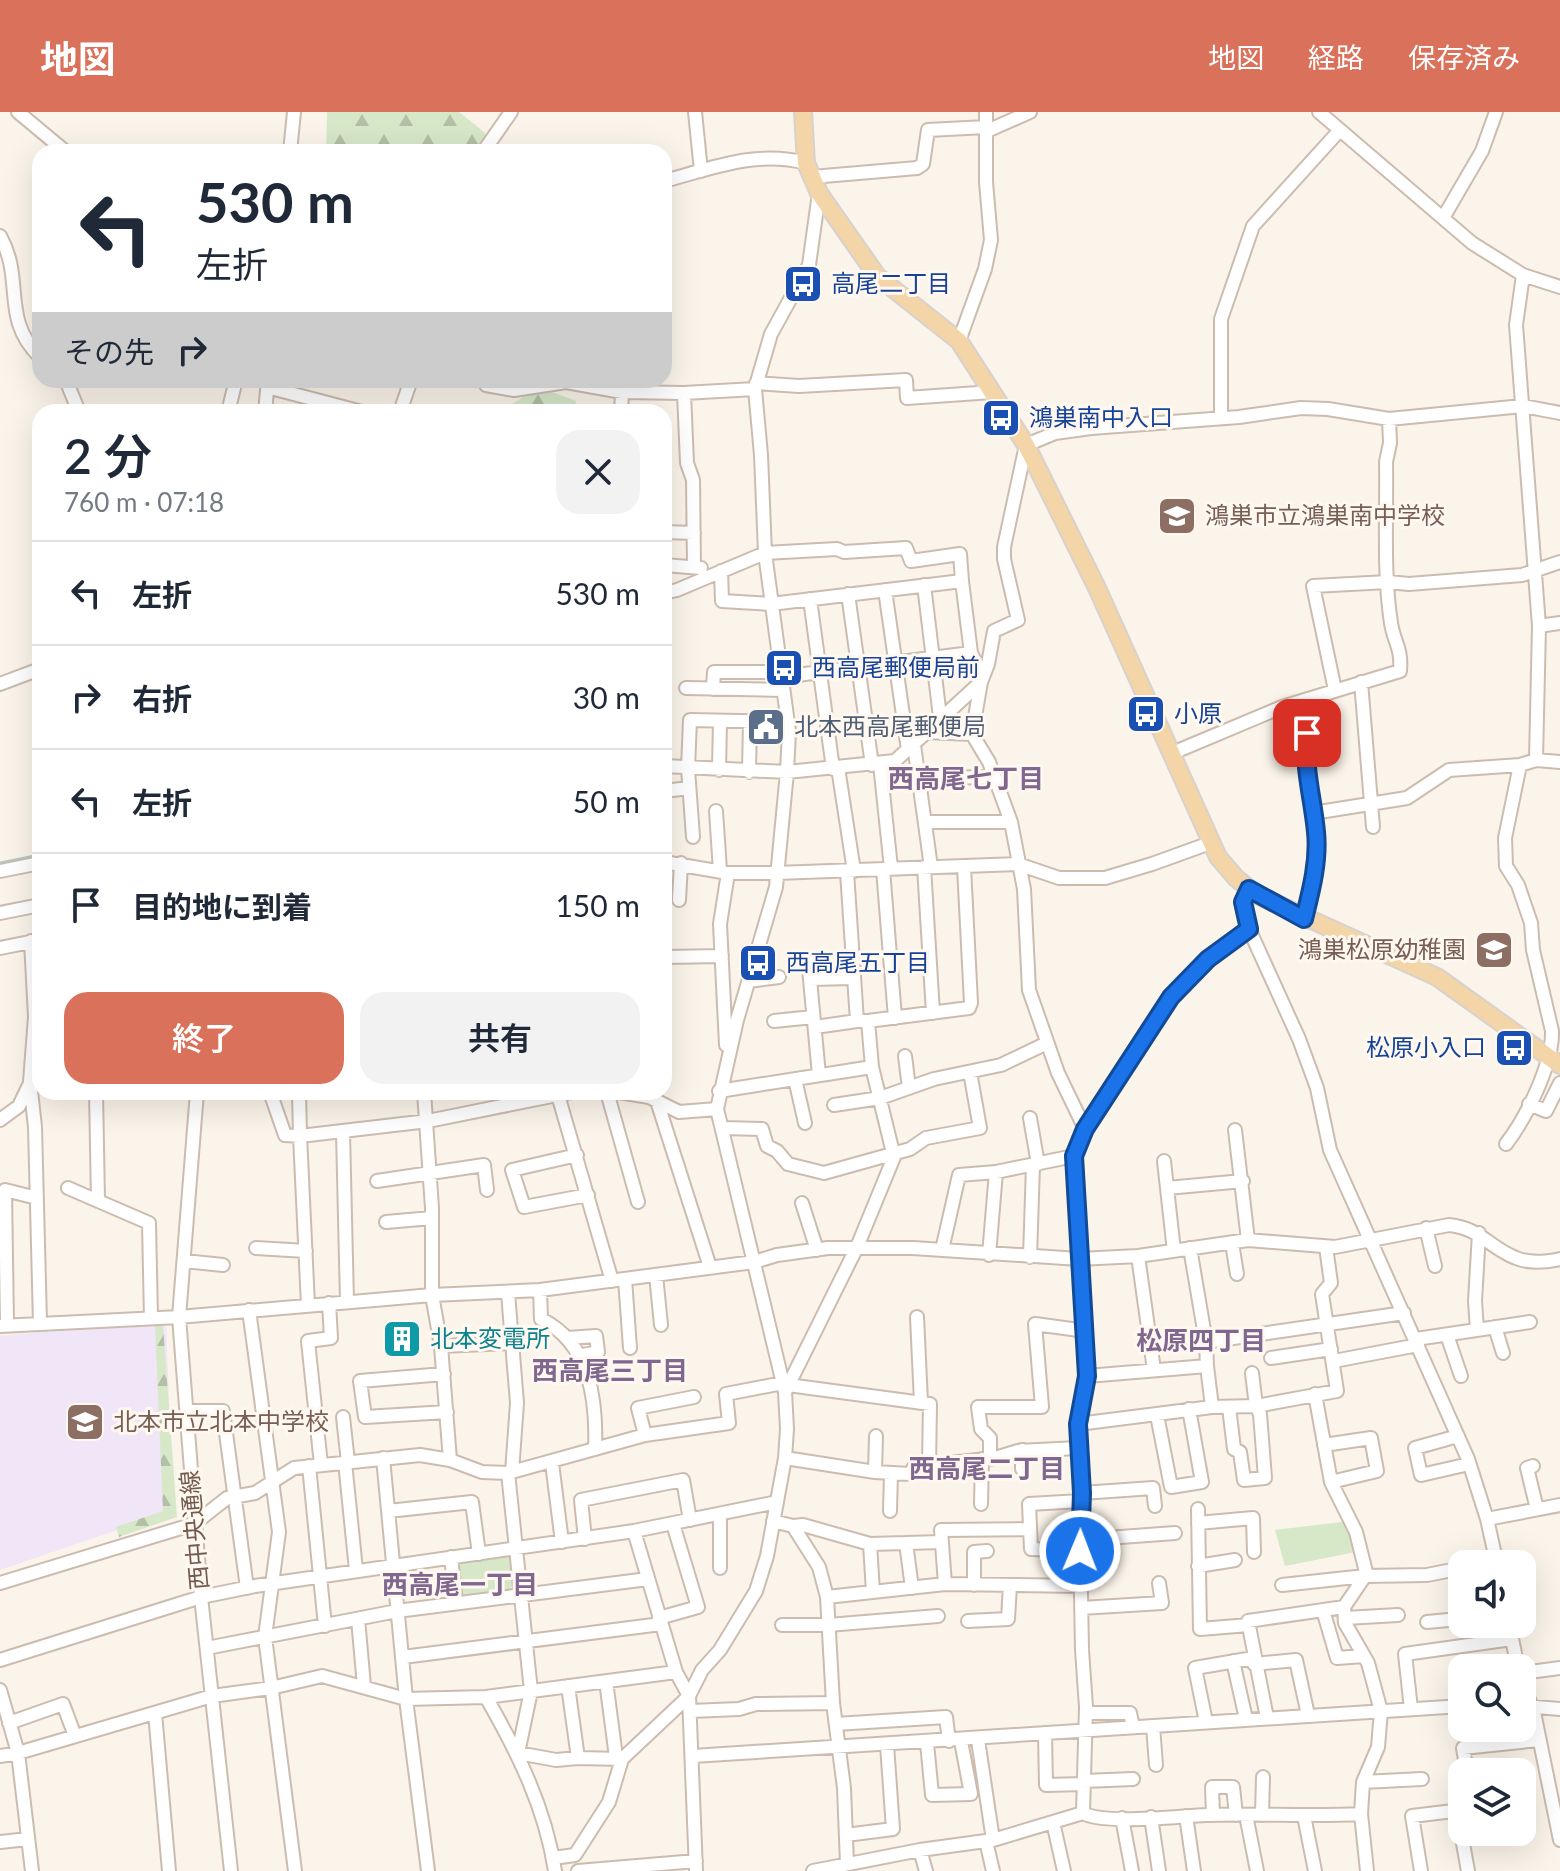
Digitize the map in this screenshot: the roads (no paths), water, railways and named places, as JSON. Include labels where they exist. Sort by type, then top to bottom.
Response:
[{"type":"main road","points":[[803,112],[812,178],[877,276],[959,341],[1026,445],[1097,588],[1218,857],[1249,889],[1304,919],[1437,977],[1554,1061]]},
{"type":"street","points":[[18,112],[56,144]]},
{"type":"street","points":[[291,144],[294,112]]},
{"type":"street","points":[[489,144],[511,112]]},
{"type":"street","points":[[695,112],[701,171]]},
{"type":"street","points":[[959,341],[985,269],[991,240],[986,182],[986,112]]},
{"type":"street","points":[[672,179],[760,157],[783,157],[812,178],[917,168],[923,164],[928,130],[986,129],[1030,112]]},
{"type":"street","points":[[1319,112],[1482,251],[1523,275],[1560,287]]},
{"type":"street","points":[[1443,218],[1482,151],[1496,112]]},
{"type":"street","points":[[1221,418],[1221,319],[1253,226],[1339,131]]},
{"type":"street","points":[[518,1753],[556,1760],[619,1758],[689,1696],[702,1670],[720,1650],[756,1591],[767,1556],[785,1458],[785,1386],[717,1109],[727,1060],[774,896],[777,873],[787,772],[787,722],[765,553],[756,386],[771,334],[809,265],[812,178]]},
{"type":"street","points":[[0,236],[13,268],[12,300],[21,335],[32,348]]},
{"type":"street","points":[[1523,275],[1516,325],[1539,626],[1536,760]]},
{"type":"street","points":[[602,388],[622,392],[684,393],[756,386],[906,380],[907,398],[992,392]]},
{"type":"street","points":[[281,388],[335,404]]},
{"type":"street","points":[[503,388],[529,388]]},
{"type":"street","points":[[621,404],[622,392]]},
{"type":"street","points":[[684,393],[687,463],[693,480],[694,566]]},
{"type":"street","points":[[1085,1129],[1072,1106],[1029,990],[1024,889],[1011,822],[995,777],[972,734],[994,631],[1018,620],[1004,559],[1026,445],[1055,433],[1091,428],[1301,408],[1389,419],[1523,406],[1560,413]]},
{"type":"street","points":[[1170,754],[1307,699],[1400,671],[1401,653],[1391,626],[1388,582],[1386,462],[1390,443],[1389,419]]},
{"type":"street","points":[[672,532],[694,533]]},
{"type":"street","points":[[672,590],[765,553],[906,548],[911,561],[960,554],[971,650],[982,679]]},
{"type":"street","points":[[1335,690],[1313,586],[1388,582],[1409,584],[1522,575],[1560,562]]},
{"type":"street","points":[[672,565],[701,566],[706,578]]},
{"type":"street","points":[[721,571],[722,601],[771,604],[962,581]]},
{"type":"street","points":[[924,585],[940,717]]},
{"type":"street","points":[[885,590],[925,822],[933,1013]]},
{"type":"street","points":[[848,594],[876,764],[887,869],[895,1018]]},
{"type":"street","points":[[785,1386],[857,1247],[894,1157],[853,978],[851,872],[810,599]]},
{"type":"street","points":[[1539,626],[1560,623]]},
{"type":"street","points":[[713,689],[714,672],[781,674],[821,671],[971,650],[992,639]]},
{"type":"street","points":[[0,684],[32,672]]},
{"type":"street","points":[[672,767],[787,772],[895,761],[982,679]]},
{"type":"street","points":[[1361,682],[1373,827]]},
{"type":"street","points":[[686,688],[783,690]]},
{"type":"street","points":[[1304,919],[1314,877],[1316,835],[1304,754],[1310,713],[1307,699]]},
{"type":"street","points":[[693,837],[688,769],[690,720],[787,722]]},
{"type":"street","points":[[719,770],[720,721]]},
{"type":"street","points":[[749,772],[750,721]]},
{"type":"street","points":[[926,732],[972,734]]},
{"type":"street","points":[[1313,813],[1407,798],[1449,770],[1520,765],[1536,760],[1560,762]]},
{"type":"street","points":[[1506,1144],[1554,1061],[1552,1044],[1556,1031],[1533,950],[1531,923],[1518,885],[1506,866],[1505,838],[1520,765]]},
{"type":"street","points":[[919,778],[995,777]]},
{"type":"street","points":[[672,790],[689,788]]},
{"type":"street","points":[[716,811],[724,872],[720,924],[727,1060]]},
{"type":"street","points":[[925,822],[1011,822]]},
{"type":"street","points":[[672,862],[724,872],[777,873],[1018,864],[1059,878],[1105,878],[1210,843]]},
{"type":"street","points":[[679,900],[681,863]]},
{"type":"street","points":[[0,871],[32,865]]},
{"type":"street","points":[[774,1021],[862,1021],[966,1009],[971,1003],[964,867]]},
{"type":"street","points":[[1249,889],[1243,902],[1249,929],[1299,1039],[1317,1088],[1330,1150],[1469,1464],[1487,1519],[1491,1550]]},
{"type":"street","points":[[0,913],[32,907]]},
{"type":"street","points":[[1083,1813],[1086,1713],[1078,1424],[1087,1376],[1074,1156],[1085,1129],[1171,997],[1208,959],[1249,929]]},
{"type":"street","points":[[0,948],[32,941]]},
{"type":"street","points":[[672,957],[722,956]]},
{"type":"street","points":[[808,958],[819,1075]]},
{"type":"street","points":[[749,981],[779,977]]},
{"type":"street","points":[[810,979],[853,978]]},
{"type":"street","points":[[834,1105],[880,1098],[934,1079],[1001,1065],[1047,1043]]},
{"type":"street","points":[[32,1056],[30,1082],[35,1127],[40,1323]]},
{"type":"street","points":[[905,1056],[909,1088]]},
{"type":"street","points":[[719,1091],[872,1067]]},
{"type":"street","points":[[722,1128],[762,1129],[767,1146],[777,1151],[788,1164],[824,1173],[910,1149],[926,1138],[980,1128],[970,1072]]},
{"type":"street","points":[[795,1079],[805,1123]]},
{"type":"street","points":[[0,1120],[19,1106],[30,1082]]},
{"type":"street","points":[[1529,1104],[1546,1111],[1560,1083]]},
{"type":"street","points":[[96,1100],[98,1201]]},
{"type":"street","name":"西中央通線","points":[[196,1100],[179,1317],[194,1524],[231,1871]]},
{"type":"street","points":[[273,1100],[285,1135],[300,1136],[428,1121],[531,1100]]},
{"type":"street","points":[[299,1100],[308,1305]]},
{"type":"street","points":[[425,1100],[432,1218],[432,1295],[441,1346],[450,1460]]},
{"type":"street","points":[[566,1100],[588,1195],[618,1280],[630,1348]]},
{"type":"street","points":[[609,1100],[638,1202]]},
{"type":"street","points":[[657,1101],[679,1112],[717,1109]]},
{"type":"street","points":[[657,1101],[710,1267]]},
{"type":"street","points":[[1030,1118],[1036,1164],[1030,1257]]},
{"type":"street","points":[[1235,1130],[1248,1240]]},
{"type":"street","points":[[343,1132],[347,1302]]},
{"type":"street","points":[[577,1155],[512,1170],[524,1207],[588,1195]]},
{"type":"street","points":[[942,1250],[959,1175],[996,1172],[1074,1156]]},
{"type":"street","points":[[1164,1161],[1174,1251]]},
{"type":"street","points":[[377,1181],[484,1165],[487,1190]]},
{"type":"street","points":[[989,1255],[996,1172]]},
{"type":"street","points":[[1167,1188],[1243,1181]]},
{"type":"street","points":[[68,1188],[149,1223],[151,1318]]},
{"type":"street","points":[[37,1198],[5,1190],[4,1326],[179,1317],[432,1295],[508,1293],[857,1247],[1079,1259],[1138,1256],[1248,1240],[1326,1247],[1449,1225],[1479,1233],[1516,1258],[1542,1262],[1560,1259]]},
{"type":"street","points":[[802,1203],[817,1250]]},
{"type":"street","points":[[386,1222],[432,1218]]},
{"type":"street","points":[[1426,1228],[1435,1266]]},
{"type":"street","points":[[1477,1330],[1475,1301],[1479,1233]]},
{"type":"street","points":[[1232,1243],[1237,1274]]},
{"type":"street","points":[[1078,1424],[1189,1409],[1256,1406],[1337,1391],[1322,1294],[1331,1283],[1326,1247]]},
{"type":"street","points":[[256,1248],[306,1251]]},
{"type":"street","points":[[1190,1248],[1206,1342],[1212,1407]]},
{"type":"street","points":[[1138,1256],[1154,1370]]},
{"type":"street","points":[[184,1261],[223,1265]]},
{"type":"street","points":[[656,1275],[661,1325]]},
{"type":"street","points":[[540,1290],[541,1319],[567,1338],[592,1389],[597,1415],[595,1449]]},
{"type":"street","points":[[508,1293],[517,1403],[510,1472],[531,1691],[518,1753]]},
{"type":"street","points":[[325,1626],[308,1341],[331,1338],[329,1303]]},
{"type":"street","points":[[249,1310],[279,1532],[265,1637],[295,1871]]},
{"type":"street","points":[[1206,1342],[1404,1313]]},
{"type":"street","points":[[917,1317],[921,1402]]},
{"type":"street","points":[[1271,1358],[1333,1355],[1530,1322]]},
{"type":"street","points":[[981,1504],[990,1438],[981,1429],[978,1407],[1042,1407],[1035,1324],[1086,1331]]},
{"type":"street","points":[[1495,1327],[1503,1353]]},
{"type":"street","points":[[1447,1335],[1461,1376]]},
{"type":"street","points":[[567,1338],[596,1336],[598,1352],[578,1356]]},
{"type":"street","points":[[441,1346],[512,1343]]},
{"type":"street","points":[[1087,1376],[1207,1366]]},
{"type":"street","points":[[1229,1407],[1234,1449],[1240,1452],[1244,1480],[1265,1478],[1260,1414],[1252,1373]]},
{"type":"street","points":[[444,1374],[360,1381],[365,1417],[447,1412]]},
{"type":"street","points":[[0,1583],[194,1524],[233,1496],[255,1493],[294,1468],[420,1455],[450,1460],[482,1472],[510,1472],[552,1463],[645,1435],[729,1423],[726,1394],[785,1386],[930,1404],[929,1465]]},
{"type":"street","points":[[1315,1394],[1331,1482],[1356,1532],[1366,1567],[1365,1576],[1344,1613],[1345,1623],[1364,1656],[1381,1711],[1378,1747],[1363,1782],[1361,1814],[1367,1871]]},
{"type":"street","points":[[645,1435],[638,1408],[694,1397]]},
{"type":"street","points":[[1157,1415],[1171,1487],[1202,1482],[1189,1409]]},
{"type":"street","points":[[186,1411],[223,1411],[247,1588]]},
{"type":"street","points":[[343,1417],[356,1570]]},
{"type":"street","points":[[875,1472],[876,1436]]},
{"type":"street","points":[[1458,1436],[1415,1448],[1421,1475],[1469,1464]]},
{"type":"street","points":[[1324,1445],[1371,1438],[1377,1471],[1331,1482]]},
{"type":"street","points":[[785,1458],[875,1472],[910,1474],[914,1467],[986,1459],[1022,1450],[1078,1448]]},
{"type":"street","points":[[1022,1450],[1022,1469]]},
{"type":"street","points":[[383,1458],[406,1699],[428,1871]]},
{"type":"street","points":[[552,1463],[562,1542]]},
{"type":"street","points":[[1533,1466],[1527,1468],[1537,1509]]},
{"type":"street","points":[[890,1511],[891,1473]]},
{"type":"street","points":[[585,1539],[581,1500],[683,1480],[690,1520]]},
{"type":"street","points":[[1155,1506],[1153,1488],[1029,1504],[1031,1549],[1080,1546],[1175,1533]]},
{"type":"street","points":[[388,1511],[472,1502],[479,1554]]},
{"type":"street","points":[[0,1660],[201,1597],[393,1564],[634,1531],[777,1502]]},
{"type":"street","points":[[1487,1519],[1560,1505]]},
{"type":"street","points":[[1198,1509],[1200,1629],[1249,1625]]},
{"type":"street","points":[[720,1515],[720,1568]]},
{"type":"street","points":[[1198,1523],[1253,1518],[1254,1552]]},
{"type":"street","points":[[773,1521],[803,1525],[870,1544],[942,1542]]},
{"type":"street","points":[[403,1657],[524,1643],[660,1621],[698,1607],[673,1524]]},
{"type":"street","points":[[793,1526],[819,1567],[827,1597],[833,1703],[846,1835],[843,1867]]},
{"type":"street","points":[[945,1584],[941,1530],[1030,1529]]},
{"type":"street","points":[[578,1871],[696,1866],[689,1696],[676,1672],[634,1531]]},
{"type":"street","points":[[906,1543],[912,1588]]},
{"type":"street","points":[[870,1544],[873,1592]]},
{"type":"street","points":[[974,1585],[974,1552],[987,1551]]},
{"type":"street","points":[[451,1557],[456,1603]]},
{"type":"street","points":[[1198,1566],[1235,1560]]},
{"type":"street","points":[[1282,1585],[1448,1571]]},
{"type":"street","points":[[207,1648],[397,1611],[648,1579]]},
{"type":"street","points":[[1081,1608],[1162,1603],[1159,1583]]},
{"type":"street","points":[[827,1597],[945,1584],[1081,1586]]},
{"type":"street","points":[[968,1621],[1008,1619],[1010,1585]]},
{"type":"street","points":[[1323,1610],[1337,1658],[1364,1656]]},
{"type":"street","points":[[1267,1718],[1248,1621],[1323,1610],[1398,1615]]},
{"type":"street","points":[[782,1625],[828,1625],[938,1616]]},
{"type":"street","points":[[358,1619],[364,1686]]},
{"type":"street","points":[[1427,1622],[1448,1620]]},
{"type":"street","points":[[1411,1709],[1405,1654],[1512,1639],[1515,1654]]},
{"type":"street","points":[[1206,1722],[1195,1668],[1233,1661],[1296,1660],[1308,1715]]},
{"type":"street","points":[[1233,1661],[1246,1719]]},
{"type":"street","points":[[1536,1671],[1560,1668]]},
{"type":"street","points":[[0,1756],[212,1696],[271,1688],[322,1676],[406,1699],[486,1697],[676,1672]]},
{"type":"street","points":[[486,1697],[518,1753],[544,1816],[554,1865],[575,1855],[609,1802],[619,1758],[606,1681]]},
{"type":"street","points":[[568,1686],[578,1758]]},
{"type":"street","points":[[0,1690],[18,1753],[32,1871]]},
{"type":"street","points":[[691,1711],[739,1709],[756,1704],[833,1703]]},
{"type":"street","points":[[9,1723],[63,1704],[75,1736]]},
{"type":"street","points":[[693,1756],[978,1740],[1085,1730],[1448,1707]]},
{"type":"street","points":[[1536,1707],[1560,1709]]},
{"type":"street","points":[[155,1713],[169,1871]]},
{"type":"street","points":[[1086,1713],[1130,1713],[1133,1727]]},
{"type":"street","points":[[836,1724],[946,1717],[971,1794],[932,1795],[927,1743]]},
{"type":"street","points":[[1153,1726],[1156,1765]]},
{"type":"street","points":[[1536,1732],[1555,1793],[1560,1840]]},
{"type":"street","points":[[1045,1733],[1046,1785],[1133,1779]]},
{"type":"street","points":[[978,1740],[993,1871]]},
{"type":"street","points":[[1465,1758],[1463,1748],[1539,1740]]},
{"type":"street","points":[[846,1835],[893,1829],[887,1745]]},
{"type":"street","points":[[1262,1815],[1263,1777]]},
{"type":"street","points":[[1363,1782],[1422,1779]]},
{"type":"street","points":[[1213,1815],[1212,1787],[1233,1787],[1257,1871]]},
{"type":"street","points":[[1421,1871],[1412,1816],[1448,1812]]},
{"type":"street","points":[[813,1871],[990,1840],[1083,1813],[1094,1818],[1361,1814]]},
{"type":"street","points":[[1186,1816],[1194,1871]]},
{"type":"street","points":[[1304,1816],[1315,1871]]},
{"type":"street","points":[[1151,1817],[1159,1871]]},
{"type":"street","points":[[1122,1818],[1132,1871]]},
{"type":"street","points":[[1053,1822],[1064,1871]]},
{"type":"street","points":[[0,1842],[28,1839]]},
{"type":"street","points":[[1463,1846],[1468,1871]]},
{"type":"street","points":[[920,1850],[926,1871]]},
{"type":"street","points":[[879,1858],[882,1871]]},
{"type":"waterway","points":[[0,863],[32,857]]},
{"type":"place","name":"高尾二丁目","points":[[803,284]]},
{"type":"place","name":"鴻巣南中入口","points":[[1001,418]]},
{"type":"place","name":"鴻巣市立鴻巣南中学校","points":[[1177,516]]},
{"type":"place","name":"西高尾郵便局前","points":[[784,668]]},
{"type":"place","name":"小原","points":[[1146,714]]},
{"type":"place","name":"北本西高尾郵便局","points":[[766,727]]},
{"type":"place","name":"鴻巣松原幼稚園","points":[[1494,950]]},
{"type":"place","name":"西高尾五丁目","points":[[758,963]]},
{"type":"place","name":"松原小入口","points":[[1514,1048]]},
{"type":"place","name":"北本変電所","points":[[402,1339]]},
{"type":"place","name":"北本市立北本中学校","points":[[85,1422]]},
{"type":"district","name":"西高尾七丁目","points":[[966,779]]},
{"type":"district","name":"松原四丁目","points":[[1201,1341]]},
{"type":"district","name":"西高尾三丁目","points":[[610,1371]]},
{"type":"district","name":"西高尾二丁目","points":[[987,1469]]},
{"type":"district","name":"西高尾一丁目","points":[[460,1585]]}]
